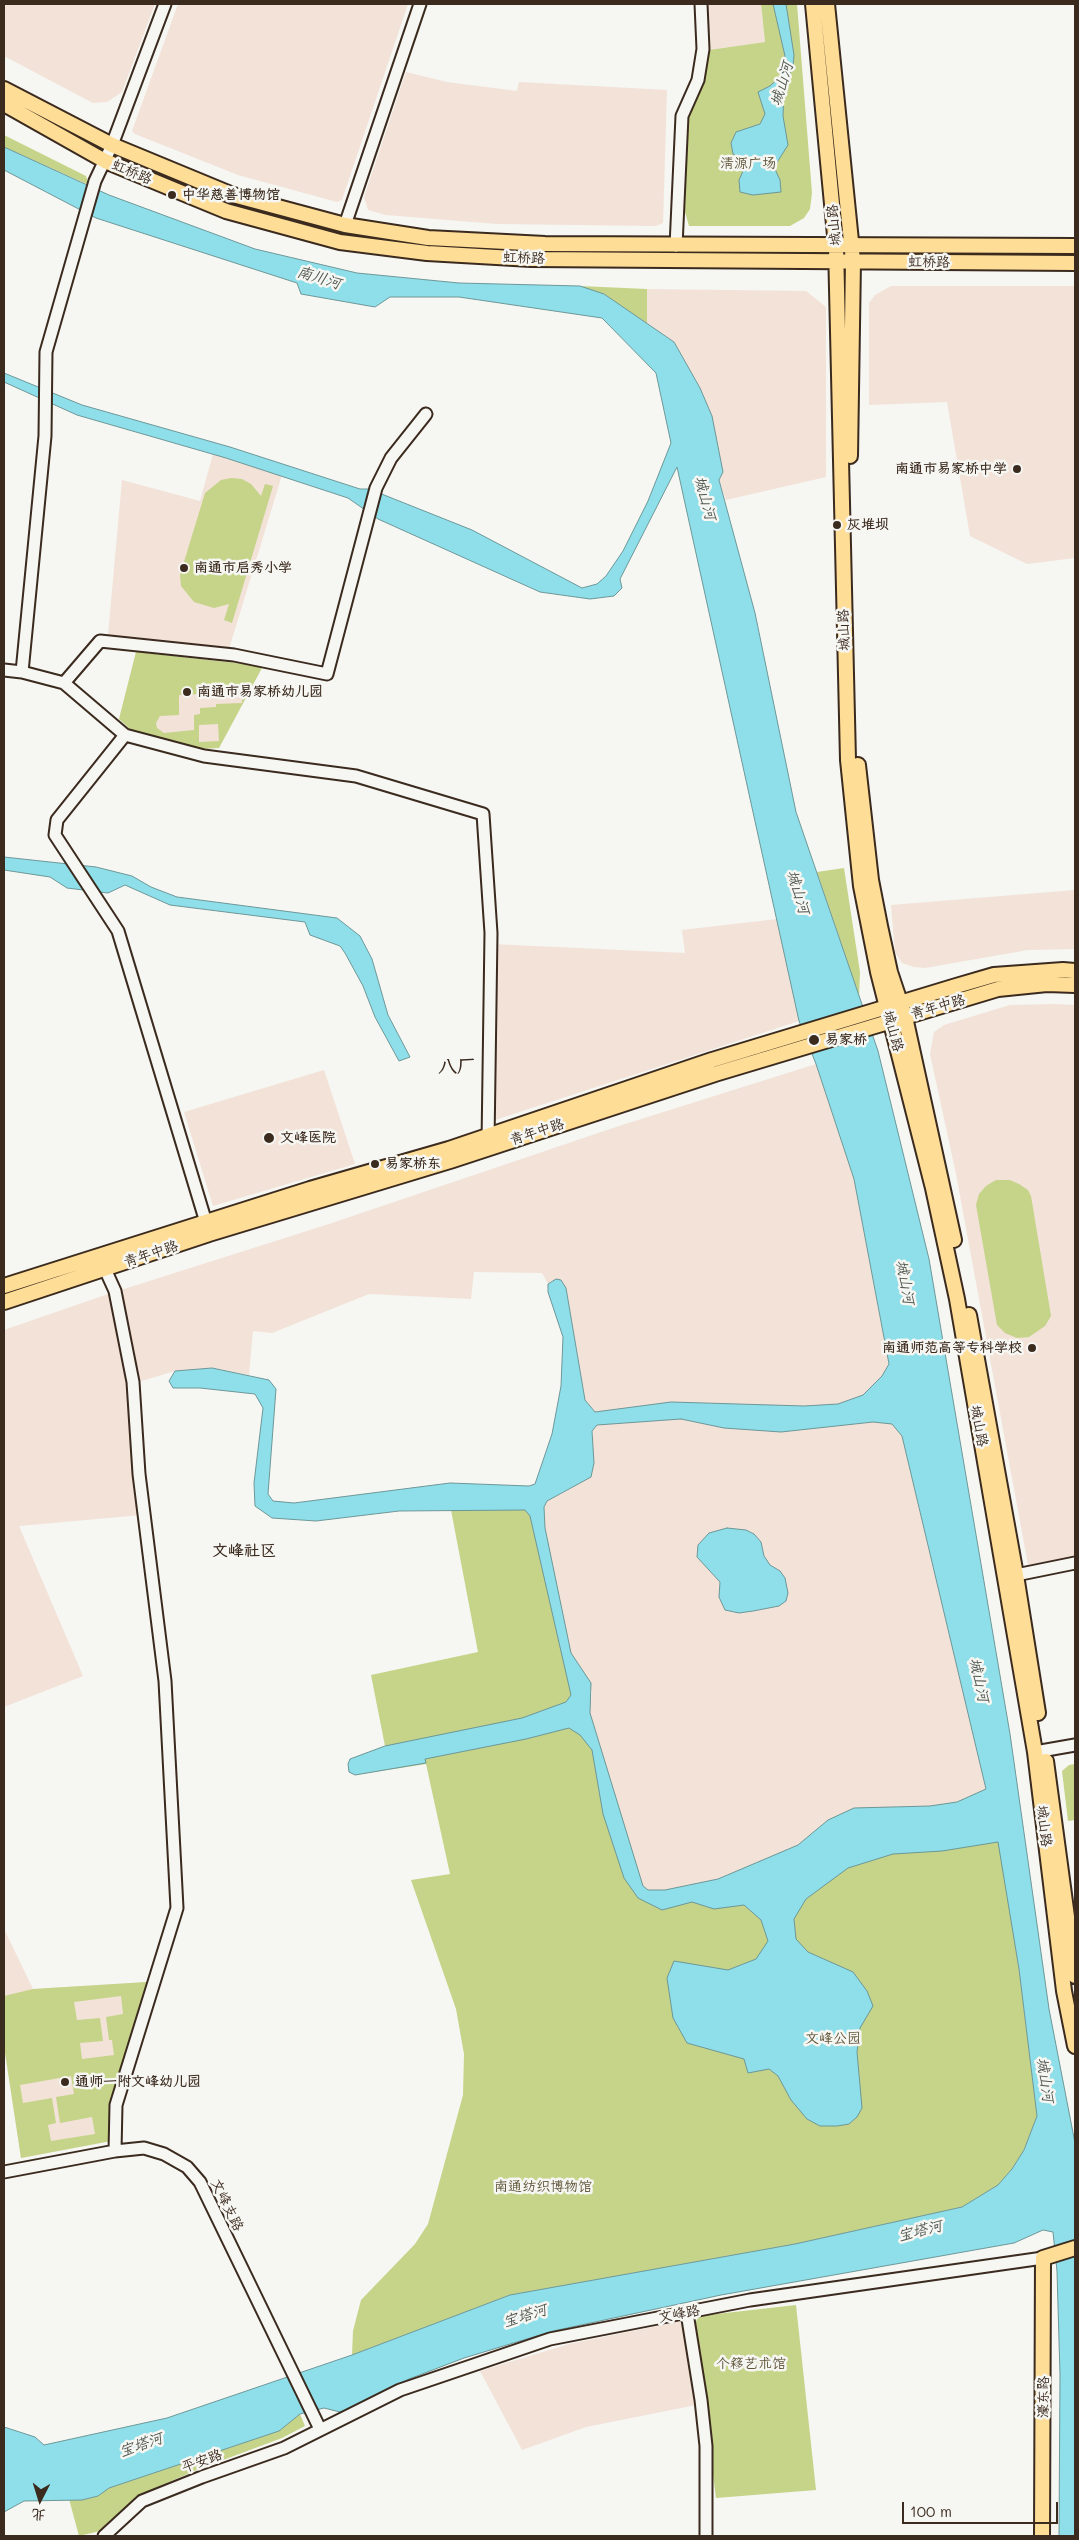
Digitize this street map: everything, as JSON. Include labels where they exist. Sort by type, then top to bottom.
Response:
[{"type":"main road","name":"城山路","points":[[813,4],[837,261],[848,760],[861,886],[878,972],[894,1005]]},
{"type":"main road","name":"城山路","points":[[827,4],[853,261],[851,524],[858,762],[871,880],[888,963],[894,1005],[946,1196],[980,1372],[1016,1575],[1040,1751],[1075,1976]]},
{"type":"main road","name":"虹桥路","points":[[4,88],[112,145],[233,195],[345,225],[438,238],[545,244],[676,246],[1075,246]]},
{"type":"main road","name":"虹桥路","points":[[4,104],[105,161],[226,211],[340,242],[427,254],[531,259],[1075,263]]},
{"type":"main road","name":"青年中路","points":[[872,1020],[894,1005],[994,975],[1063,970],[1075,971]]},
{"type":"main road","name":"青年中路","points":[[4,1302],[105,1269],[310,1189],[449,1150],[488,1142],[801,1040],[872,1020],[898,1019],[998,989],[1047,984],[1075,985]]},
{"type":"main road","name":"城山路","points":[[898,1019],[957,1299],[1040,1751],[1064,1991],[1075,2046]]},
{"type":"main road","name":"青年中路","points":[[4,1286],[208,1228]]},
{"type":"main road","points":[[1048,2257],[1075,2248]]},
{"type":"main road","name":"濠东路","points":[[1042,2536],[1048,2257]]},
{"type":"street","points":[[22,672],[45,436],[46,352],[82,219],[165,4]]},
{"type":"street","points":[[345,225],[420,4]]},
{"type":"street","points":[[676,246],[682,116],[698,80],[704,49],[701,4]]},
{"type":"street","points":[[64,683],[100,641],[234,655],[327,674],[376,488],[391,458],[426,414]]},
{"type":"street","points":[[4,670],[22,672],[64,683],[125,735],[204,756],[356,776],[483,814],[491,933],[488,1142]]},
{"type":"street","points":[[125,735],[57,820],[55,835],[118,931],[208,1228]]},
{"type":"street","points":[[105,1269],[115,1291],[133,1382],[139,1474],[165,1680],[177,1906],[116,2105],[115,2151]]},
{"type":"street","points":[[1016,1575],[1075,1563]]},
{"type":"street","points":[[1040,1751],[1075,1745]]},
{"type":"street","name":"文峰支路","points":[[4,2172],[115,2151],[144,2148],[164,2154],[187,2167],[200,2182],[317,2424]]},
{"type":"street","name":"文峰路","points":[[317,2424],[400,2390],[550,2339],[750,2300],[1048,2257]]},
{"type":"street","points":[[686,2313],[701,2400],[706,2446],[706,2536]]},
{"type":"street","name":"平安路","points":[[104,2536],[142,2501],[202,2477],[284,2448],[317,2424]]},
{"type":"shaded area","points":[[4,4],[155,4],[122,92],[107,102],[93,103],[4,56]]},
{"type":"shaded area","name":"中华慈善博物馆","points":[[178,4],[408,4],[342,200],[337,202],[238,175],[135,134],[132,131]]},
{"type":"shaded area","points":[[707,4],[761,4],[765,42],[709,50]]},
{"type":"shaded area","points":[[406,72],[447,82],[517,91],[519,82],[667,90],[663,223],[656,226],[497,224],[386,215],[368,210],[364,197]]},
{"type":"shaded area","points":[[891,286],[1075,286],[1075,558],[1027,564],[970,536],[947,402],[869,405],[869,303],[875,295]]},
{"type":"shaded area","points":[[647,289],[806,291],[826,307],[826,477],[726,500],[719,480],[712,416],[700,388],[674,342],[647,324]]},
{"type":"shaded area","name":"南通市启秀小学","points":[[213,454],[282,475],[229,649],[108,635],[122,480],[200,501]]},
{"type":"shaded area","name":"南通市易家桥幼儿园","points":[[136,652],[263,666],[219,748],[199,749],[119,719]]},
{"type":"shaded area","points":[[1075,890],[1075,949],[1028,950],[925,968],[902,963],[895,952],[891,905]]},
{"type":"shaded area","points":[[777,919],[799,1021],[492,1121],[492,944],[685,953],[682,930]]},
{"type":"shaded area","name":"南通师范高等专科学校","points":[[1010,1005],[1075,1005],[1075,1557],[1028,1565],[956,1174],[930,1054],[934,1032],[944,1025]]},
{"type":"shaded area","points":[[816,1064],[854,1179],[902,1436],[986,1789],[957,1802],[930,1806],[899,1806],[828,1820],[798,1845],[717,1879],[665,1890],[648,1890],[643,1886],[590,1713],[592,1691],[571,1653],[545,1528],[544,1507],[547,1501],[570,1489],[594,1463],[592,1441],[595,1412],[585,1400],[566,1288],[551,1281],[548,1284],[542,1273],[474,1272],[471,1299],[369,1294],[272,1333],[253,1331],[249,1375],[212,1368],[175,1371],[138,1382],[121,1290],[329,1224],[619,1126]]},
{"type":"shaded area","name":"文峰医院","points":[[324,1070],[355,1164],[213,1206],[184,1112]]},
{"type":"shaded area","points":[[111,1293],[128,1386],[141,1515],[19,1526],[83,1676],[4,1707],[4,1330]]},
{"type":"shaded area","name":"通师一附文峰幼儿园","points":[[4,1929],[33,1989],[147,1982],[110,2117],[111,2141],[21,2158],[4,2046]]},
{"type":"shaded area","points":[[682,2321],[696,2405],[586,2427],[522,2450],[480,2371],[569,2344]]},
{"type":"green space","name":"清源广场","points":[[761,4],[797,4],[812,193],[810,209],[804,218],[790,226],[689,226],[685,212],[686,117],[703,80],[709,50],[765,42]]},
{"type":"green space","points":[[4,135],[86,176],[89,185],[4,147]]},
{"type":"green space","points":[[580,286],[647,289],[647,324],[604,294]]},
{"type":"green space","points":[[231,478],[242,479],[251,484],[261,496],[265,484],[273,486],[232,623],[224,620],[229,604],[214,608],[194,602],[181,586],[180,575],[205,493],[221,480]]},
{"type":"green space","name":"南通市易家桥幼儿园","points":[[136,652],[263,666],[219,748],[199,749],[132,731],[119,719]],"holes":[[[216,686],[241,686],[242,703],[216,704],[216,707],[200,708],[200,714],[194,715],[194,730],[164,733],[157,728],[156,723],[160,716],[179,715],[179,695],[199,694],[199,690],[216,690]],[[218,724],[219,741],[199,742],[199,725]]]},
{"type":"green space","points":[[844,868],[860,972],[859,996],[817,872]]},
{"type":"green space","points":[[996,1180],[1010,1180],[1019,1184],[1028,1190],[1031,1196],[1051,1316],[1045,1326],[1029,1337],[1017,1338],[1005,1333],[997,1325],[976,1205],[979,1194],[986,1186]]},
{"type":"green space","name":"文峰公园","points":[[544,1507],[545,1528],[571,1653],[591,1683],[590,1713],[643,1886],[648,1890],[665,1890],[718,1879],[798,1845],[828,1820],[854,1808],[930,1806],[957,1802],[986,1789],[999,1842],[1019,1969],[1037,2116],[1024,2150],[1012,2169],[998,2185],[962,2207],[795,2244],[510,2295],[352,2355],[353,2331],[361,2300],[415,2244],[428,2224],[463,2095],[464,2054],[456,2009],[411,1880],[450,1874],[426,1764],[355,1775],[349,1772],[348,1764],[350,1759],[385,1746],[371,1675],[478,1652],[451,1510],[525,1510]]},
{"type":"green space","points":[[1075,1764],[1075,1820],[1068,1821],[1062,1771],[1069,1765]]},
{"type":"green space","name":"通师一附文峰幼儿园","points":[[147,1982],[110,2117],[111,2141],[21,2158],[4,2046],[4,1996],[33,1989]],"holes":[[[121,1996],[123,2014],[106,2017],[109,2040],[112,2040],[114,2055],[82,2059],[80,2043],[103,2041],[100,2018],[77,2020],[74,2002]],[[71,2076],[74,2094],[56,2097],[60,2123],[92,2117],[95,2134],[51,2141],[48,2125],[56,2123],[52,2098],[23,2103],[20,2085]]]},
{"type":"green space","name":"个簃艺术馆","points":[[796,2305],[816,2490],[716,2498],[694,2325],[699,2316]]},
{"type":"green space","points":[[300,2414],[305,2426],[282,2438],[199,2469],[137,2496],[100,2531],[79,2536],[69,2499],[82,2500],[98,2496],[109,2488],[279,2431]]},
{"type":"water","name":"城山河","points":[[773,4],[786,4],[794,55],[793,66],[784,90],[783,116],[788,145],[774,167],[780,180],[781,192],[753,195],[740,192],[739,180],[744,169],[742,159],[733,154],[731,143],[736,132],[760,124],[765,114],[758,92],[770,86],[780,77],[785,56]]},
{"type":"water","points":[[4,147],[109,195],[255,249],[357,273],[459,283],[580,286],[604,294],[674,342],[700,388],[712,416],[723,472],[719,480],[755,613],[796,812],[878,1051],[929,1259],[1010,1734],[1049,2009],[1075,2143],[1075,2536],[1059,2536],[1060,2375],[1057,2271],[1053,2232],[1043,2230],[1014,2243],[721,2295],[553,2331],[464,2358],[409,2379],[366,2400],[350,2412],[340,2412],[324,2408],[300,2414],[279,2431],[109,2488],[98,2496],[82,2500],[24,2501],[4,2512],[4,2427],[35,2437],[44,2445],[167,2418],[352,2355],[510,2295],[795,2244],[962,2207],[998,2185],[1012,2169],[1024,2150],[1037,2116],[1019,1969],[998,1842],[942,1851],[893,1854],[848,1868],[806,1899],[794,1919],[796,1939],[808,1952],[853,1972],[867,1991],[873,2006],[860,2028],[857,2052],[862,2108],[857,2117],[849,2124],[837,2126],[820,2126],[807,2119],[791,2100],[778,2076],[769,2069],[748,2073],[744,2059],[687,2043],[673,2018],[667,1978],[674,1961],[728,1970],[756,1959],[768,1941],[761,1920],[744,1905],[714,1909],[692,1902],[662,1910],[638,1898],[624,1878],[603,1814],[592,1750],[580,1735],[569,1728],[526,1739],[425,1759],[426,1763],[355,1775],[349,1772],[348,1764],[350,1759],[385,1746],[522,1718],[566,1702],[571,1695],[530,1516],[525,1510],[399,1511],[316,1521],[272,1518],[255,1506],[254,1483],[263,1408],[255,1394],[200,1388],[173,1388],[169,1381],[175,1371],[212,1368],[269,1380],[276,1389],[268,1494],[273,1501],[294,1503],[450,1483],[529,1486],[535,1484],[552,1434],[561,1386],[563,1337],[548,1292],[548,1284],[556,1279],[561,1280],[566,1288],[585,1400],[595,1412],[671,1402],[804,1406],[838,1404],[863,1395],[882,1376],[889,1364],[854,1179],[816,1064],[799,1021],[677,467],[620,579],[622,588],[614,596],[590,599],[540,592],[378,519],[348,498],[226,458],[77,415],[4,382],[4,373],[82,405],[230,447],[360,489],[369,489],[472,530],[582,588],[597,584],[606,576],[623,551],[648,501],[671,443],[656,373],[602,318],[459,297],[390,297],[375,307],[301,294],[297,283],[96,218],[4,170]],"holes":[[[681,1419],[724,1428],[781,1432],[873,1422],[892,1424],[902,1436],[986,1789],[957,1802],[930,1806],[854,1808],[828,1820],[798,1845],[718,1879],[665,1890],[648,1890],[643,1886],[590,1713],[591,1683],[571,1653],[545,1528],[544,1507],[547,1501],[591,1477],[594,1463],[592,1431],[597,1425]]]},
{"type":"water","points":[[4,857],[96,867],[132,876],[151,887],[177,897],[337,918],[360,936],[372,959],[388,1015],[410,1057],[399,1061],[375,1017],[363,986],[340,946],[310,935],[305,922],[170,905],[125,885],[108,893],[67,888],[50,877],[4,870]]},
{"type":"water","points":[[727,1528],[746,1530],[754,1534],[761,1542],[764,1556],[770,1565],[780,1571],[785,1578],[788,1593],[786,1601],[779,1606],[753,1611],[739,1613],[725,1610],[719,1597],[720,1582],[697,1557],[698,1545],[709,1533]]},
{"type":"place","name":"中华慈善博物馆","points":[[172,195]]},
{"type":"place","name":"南通市易家桥中学","points":[[1017,469]]},
{"type":"place","name":"灰堆坝","points":[[837,525]]},
{"type":"place","name":"南通市启秀小学","points":[[184,568]]},
{"type":"place","name":"南通市易家桥幼儿园","points":[[187,692]]},
{"type":"place","name":"易家桥","points":[[814,1040]]},
{"type":"place","name":"文峰医院","points":[[269,1138]]},
{"type":"place","name":"易家桥东","points":[[375,1164]]},
{"type":"place","name":"南通师范高等专科学校","points":[[1032,1348]]},
{"type":"place","name":"通师一附文峰幼儿园","points":[[65,2082]]},
{"type":"district","name":"八厂","points":[[457,1067]]},
{"type":"district","name":"文峰社区","points":[[244,1551]]},
{"type":"water label","name":"南川河","points":[[319,278]]},
{"type":"water label","name":"宝塔河","points":[[920,2231]]},
{"type":"water label","name":"宝塔河","points":[[525,2316]]},
{"type":"water label","name":"宝塔河","points":[[141,2445]]},
{"type":"park label","name":"南通纺织博物馆","points":[[543,2187]]}]
